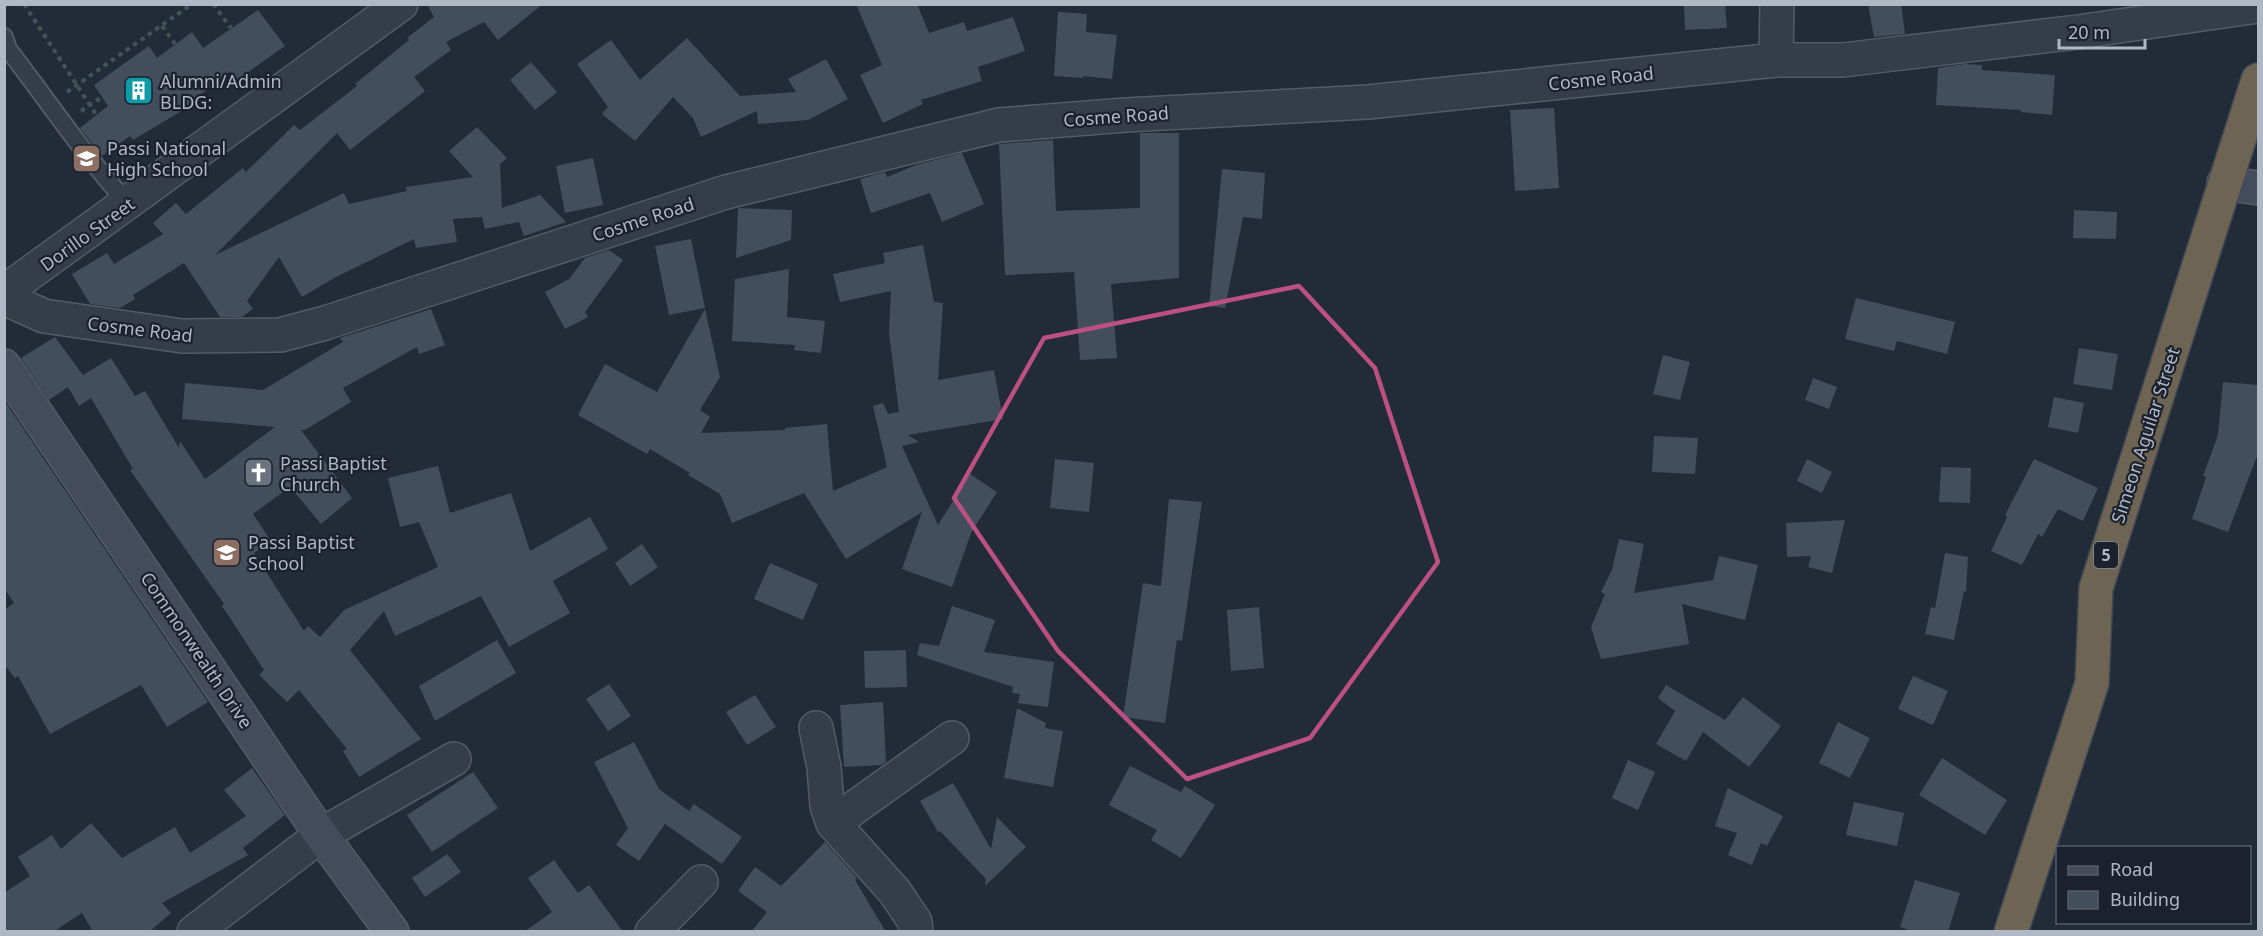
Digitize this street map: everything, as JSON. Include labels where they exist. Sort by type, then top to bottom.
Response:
[{"type":"highway","name":"Simeon Aguilar Street","points":[[2011,932],[2092,683],[2096,588],[2224,183],[2259,80]]},
{"type":"street","name":"Dorillo Street","points":[[4,292],[401,4]]},
{"type":"street","points":[[1776,60],[1777,4]]},
{"type":"street","name":"Cosme Road","points":[[4,298],[44,316],[182,336],[280,335],[325,323],[726,192],[999,125],[1126,115],[1368,102],[1776,60],[1843,60],[2078,32],[2259,6]]},
{"type":"street","points":[[2224,183],[2259,188]]},
{"type":"street","name":"Commonwealth Drive","points":[[4,366],[321,835],[392,932]]},
{"type":"street","points":[[816,728],[824,768],[827,806],[833,823],[896,892],[915,922],[916,932]]},
{"type":"street","points":[[833,823],[952,738]]},
{"type":"street","points":[[194,932],[321,835],[454,759]]},
{"type":"street","points":[[652,932],[701,882]]},
{"type":"lane","points":[[4,38],[8,49],[50,103],[97,170],[128,204]]},
{"type":"path","points":[[24,4],[97,116]]},
{"type":"path","points":[[50,103],[192,4]]},
{"type":"path","points":[[213,4],[231,28]]},
{"type":"path","points":[[162,26],[175,44]]},
{"type":"path","points":[[90,105],[102,97]]},
{"type":"highlighted area","points":[[1299,286],[1375,368],[1438,562],[1310,738],[1187,779],[1058,651],[954,498],[1044,338]]},
{"type":"building","points":[[427,4],[543,4],[498,40],[484,22],[446,42],[451,50],[414,77],[425,91],[350,150],[337,133],[215,255],[344,193],[349,204],[407,191],[406,187],[473,177],[449,151],[477,127],[507,158],[500,164],[502,208],[540,195],[566,222],[524,236],[519,222],[485,229],[482,217],[453,219],[457,242],[416,248],[414,239],[334,278],[302,297],[279,257],[247,301],[253,309],[242,317],[220,317],[184,263],[133,295],[135,299],[120,308],[90,304],[72,274],[107,253],[114,264],[163,234],[153,223],[176,203],[186,214],[243,168],[246,172],[294,125],[300,130],[357,86],[355,84],[434,17]]},
{"type":"building","points":[[856,4],[917,4],[929,33],[964,22],[967,31],[1013,17],[1025,51],[978,67],[982,81],[921,100],[923,104],[883,123],[860,75],[882,65]]},
{"type":"building","points":[[1684,4],[1725,4],[1727,28],[1685,30]]},
{"type":"building","points":[[1868,4],[1901,4],[1905,34],[1874,37]]},
{"type":"building","points":[[258,10],[285,46],[237,80],[230,71],[189,104],[190,106],[133,140],[130,136],[102,156],[80,128],[108,106],[94,85],[149,46],[157,58],[192,32],[203,48]]},
{"type":"building","points":[[1058,12],[1087,14],[1086,32],[1117,35],[1112,79],[1054,76]]},
{"type":"building","points":[[687,38],[740,96],[796,92],[788,79],[826,59],[848,99],[808,120],[758,124],[757,111],[701,137],[693,118],[673,97],[635,141],[602,114],[608,107],[577,64],[611,40],[640,80]]},
{"type":"building","points":[[531,62],[557,92],[535,110],[510,80]]},
{"type":"building","points":[[1965,64],[1982,65],[1982,70],[2055,75],[2052,115],[2021,112],[2021,110],[1936,105],[1938,68]]},
{"type":"building","points":[[1554,108],[1559,188],[1515,191],[1510,110]]},
{"type":"building","points":[[1140,133],[1179,133],[1179,278],[1111,284],[1117,358],[1080,360],[1074,272],[1005,275],[999,144],[1053,140],[1056,211],[1140,208]]},
{"type":"building","points":[[962,153],[984,204],[942,222],[930,193],[871,213],[860,179],[885,172],[887,177],[916,165]]},
{"type":"building","points":[[593,158],[603,205],[565,213],[556,166]]},
{"type":"building","points":[[1222,169],[1265,173],[1262,219],[1243,217],[1225,308],[1209,306]]},
{"type":"building","points":[[738,208],[792,210],[791,240],[736,258]]},
{"type":"building","points":[[2074,210],[2117,212],[2116,239],[2073,238]]},
{"type":"building","points":[[691,239],[705,308],[669,315],[655,246]]},
{"type":"building","points":[[923,245],[934,302],[943,303],[938,380],[994,370],[1003,419],[908,435],[919,442],[902,446],[938,525],[970,474],[997,492],[971,533],[952,587],[902,569],[922,512],[846,559],[804,493],[732,523],[720,494],[650,449],[647,454],[578,415],[605,364],[657,392],[705,309],[720,377],[700,410],[710,417],[701,433],[785,430],[785,428],[827,424],[833,491],[887,467],[873,406],[883,403],[888,414],[899,412],[889,333],[891,291],[840,302],[833,274],[885,263],[883,253]]},
{"type":"building","points":[[609,250],[623,260],[585,312],[588,317],[565,329],[545,292],[569,279],[585,258]]},
{"type":"building","points":[[789,269],[787,317],[825,321],[821,353],[794,350],[795,345],[732,341],[735,279]]},
{"type":"building","points":[[1856,298],[1955,322],[1947,354],[1897,341],[1894,351],[1845,339]]},
{"type":"building","points":[[431,309],[445,345],[419,354],[417,347],[343,388],[351,402],[305,430],[301,430],[352,498],[321,524],[290,487],[253,514],[271,541],[254,553],[304,631],[308,626],[320,637],[344,610],[438,567],[419,522],[400,527],[388,478],[438,466],[450,513],[511,493],[530,551],[590,517],[608,549],[553,581],[570,613],[509,647],[481,596],[395,636],[384,611],[350,650],[421,739],[359,777],[343,751],[347,749],[299,690],[287,702],[259,675],[264,670],[222,606],[224,604],[130,470],[133,469],[91,398],[79,406],[68,387],[49,400],[21,358],[55,337],[83,375],[111,358],[135,396],[145,391],[179,448],[180,441],[205,479],[275,427],[182,419],[185,383],[263,390],[343,342],[340,338]]},
{"type":"building","points":[[2079,348],[2118,354],[2112,390],[2073,384]]},
{"type":"building","points":[[1663,355],[1690,362],[1680,400],[1653,394]]},
{"type":"building","points":[[1813,378],[1837,387],[1829,409],[1805,400]]},
{"type":"building","points":[[2223,382],[2259,385],[2259,451],[2228,532],[2192,519],[2206,477],[2203,476],[2218,435]]},
{"type":"building","points":[[2054,397],[2084,403],[2078,433],[2048,427]]},
{"type":"building","points":[[4,400],[208,702],[167,727],[141,685],[50,734],[18,676],[15,678],[4,664],[4,610],[14,603],[4,588]]},
{"type":"building","points":[[1654,436],[1698,438],[1695,474],[1652,472]]},
{"type":"building","points":[[1055,459],[1094,463],[1089,512],[1050,508]]},
{"type":"building","points":[[1807,459],[1832,472],[1822,493],[1797,481]]},
{"type":"building","points":[[2034,459],[2098,488],[2083,521],[2058,509],[2042,537],[2038,534],[2022,565],[1991,551],[2007,517],[2005,515]]},
{"type":"building","points":[[1941,467],[1971,468],[1970,503],[1939,502]]},
{"type":"building","points":[[1169,499],[1202,502],[1182,641],[1177,640],[1165,723],[1123,717],[1143,583],[1161,586]]},
{"type":"building","points":[[1845,520],[1832,573],[1808,567],[1811,556],[1787,557],[1786,523]]},
{"type":"building","points":[[1619,539],[1644,544],[1634,593],[1713,580],[1719,556],[1758,565],[1745,620],[1682,604],[1689,644],[1601,659],[1591,627],[1605,594],[1601,592],[1612,570]]},
{"type":"building","points":[[642,544],[658,567],[630,586],[615,563]]},
{"type":"building","points":[[1945,553],[1968,557],[1966,592],[1964,591],[1954,640],[1925,634],[1931,607],[1935,608]]},
{"type":"building","points":[[770,563],[818,584],[803,620],[754,599]]},
{"type":"building","points":[[952,606],[995,620],[984,652],[1054,662],[1048,707],[1018,703],[1020,694],[1012,693],[1013,687],[917,655],[920,643],[939,646]]},
{"type":"building","points":[[1259,607],[1264,668],[1231,671],[1227,610]]},
{"type":"building","points":[[497,640],[516,673],[435,721],[419,686]]},
{"type":"building","points":[[906,650],[907,687],[865,688],[864,651]]},
{"type":"building","points":[[1913,676],[1948,691],[1933,725],[1898,709]]},
{"type":"building","points":[[609,684],[631,716],[608,731],[586,699]]},
{"type":"building","points":[[1666,685],[1725,720],[1743,697],[1781,726],[1749,767],[1703,732],[1686,761],[1656,744],[1675,711],[1658,698]]},
{"type":"building","points":[[755,695],[776,727],[747,745],[726,712]]},
{"type":"building","points":[[883,702],[886,762],[882,765],[844,767],[840,705]]},
{"type":"building","points":[[1017,708],[1046,723],[1045,728],[1063,731],[1053,787],[1004,778]]},
{"type":"building","points":[[1838,722],[1870,738],[1850,778],[1819,763]]},
{"type":"building","points":[[634,742],[659,789],[689,811],[694,804],[742,837],[722,864],[665,824],[639,861],[616,845],[628,828],[594,762]]},
{"type":"building","points":[[1942,758],[2007,800],[1985,835],[1919,795]]},
{"type":"building","points":[[1628,760],[1655,772],[1638,810],[1612,798]]},
{"type":"building","points":[[1130,766],[1181,792],[1185,786],[1215,805],[1181,858],[1151,840],[1157,830],[1109,805]]},
{"type":"building","points":[[252,768],[285,815],[243,848],[248,855],[162,903],[171,913],[149,932],[93,932],[82,913],[53,932],[4,932],[4,893],[30,876],[18,857],[52,835],[61,849],[91,823],[122,858],[175,827],[190,853],[246,816],[224,790]]},
{"type":"building","points":[[473,772],[498,808],[432,852],[407,815]]},
{"type":"building","points":[[953,783],[991,849],[997,817],[1026,847],[985,886],[986,879],[940,831],[938,832],[920,801]]},
{"type":"building","points":[[1728,788],[1783,816],[1767,846],[1761,843],[1752,865],[1728,855],[1737,833],[1715,826]]},
{"type":"building","points":[[1854,802],[1904,813],[1897,846],[1846,835]]},
{"type":"building","points":[[825,842],[857,878],[855,880],[886,932],[751,932],[767,912],[738,891],[755,867],[781,886]]},
{"type":"building","points":[[447,854],[461,872],[425,897],[412,878]]},
{"type":"building","points":[[554,860],[578,893],[589,885],[623,932],[524,932],[552,912],[528,878]]},
{"type":"building","points":[[1915,880],[1960,893],[1948,932],[1914,932],[1900,927]]},
{"type":"place","name":"Alumni/Admin BLDG:","points":[[139,91]]},
{"type":"place","name":"Passi National High School","points":[[86,158]]},
{"type":"place","name":"Passi Baptist Church","points":[[259,473]]},
{"type":"place","name":"Passi Baptist School","points":[[227,552]]}]
